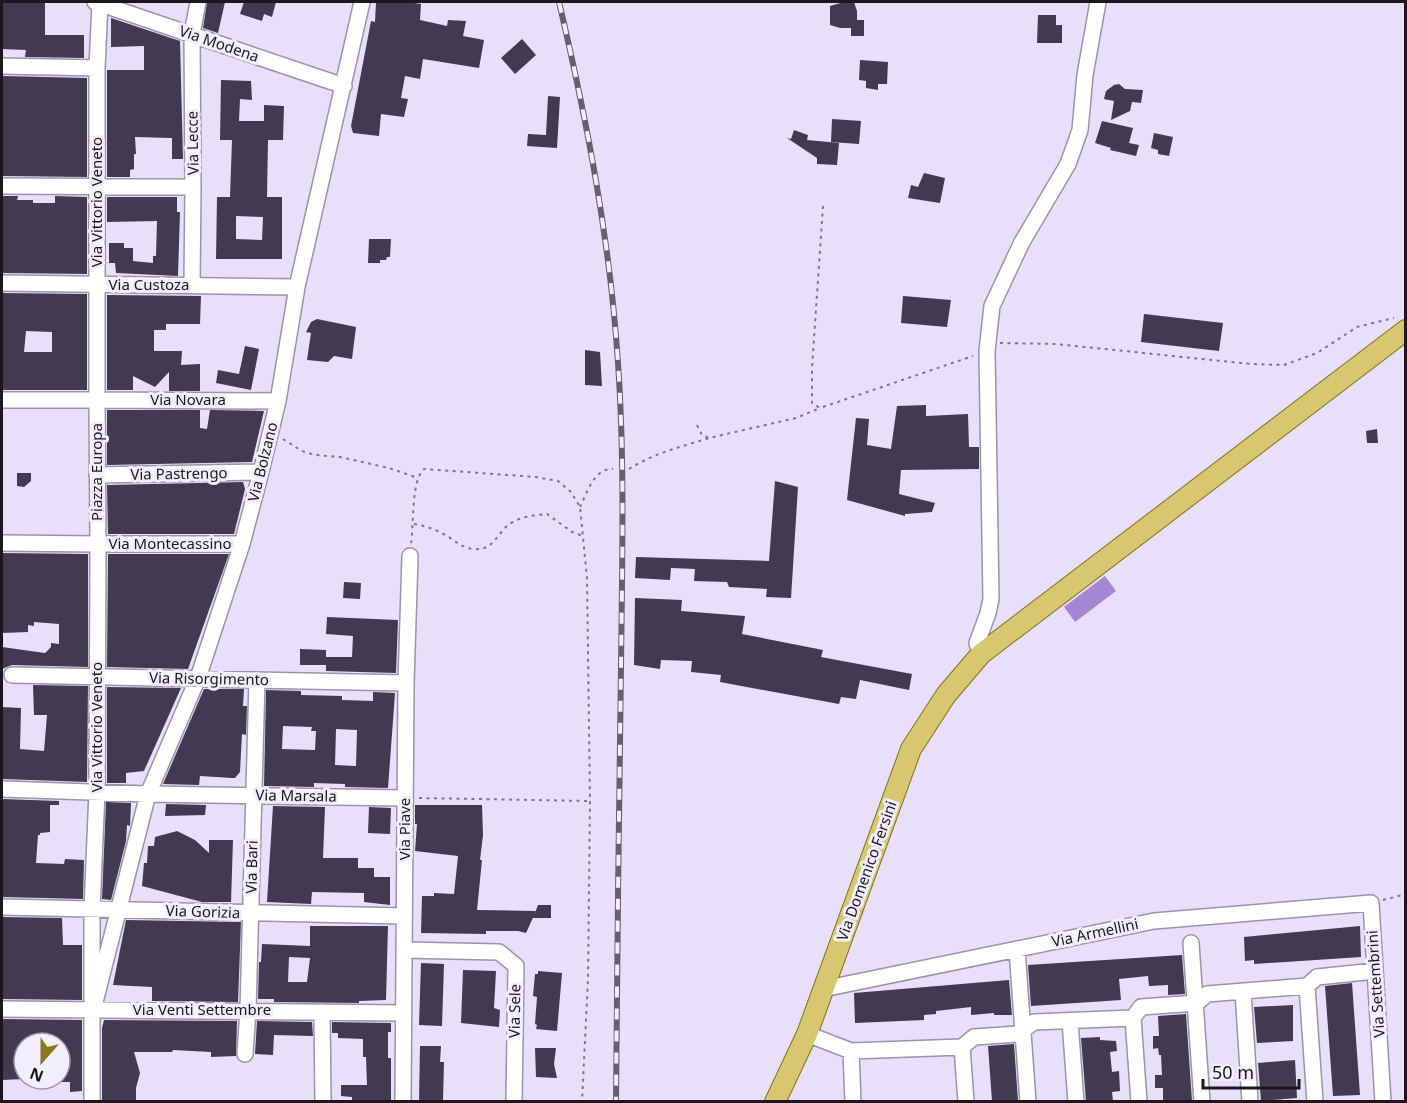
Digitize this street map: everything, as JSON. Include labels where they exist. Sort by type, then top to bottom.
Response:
[{"type":"main road","name":"Via Domenico Fersini","points":[[775,1101],[807,1034],[911,749],[946,695],[981,654],[1404,323]]},
{"type":"street","name":"Via Modena","points":[[98,2],[344,86]]},
{"type":"street","name":"Via Vittorio Veneto","points":[[97,400],[98,2]]},
{"type":"street","name":"Via Lecce","points":[[192,285],[194,187],[192,34],[198,2]]},
{"type":"street","name":"Via Bolzano","points":[[93,1010],[148,794],[198,678],[242,544],[278,401],[297,287],[362,2]]},
{"type":"street","points":[[981,654],[977,643],[988,613],[990,600],[987,347],[992,306],[1022,242],[1068,164],[1080,130],[1085,75],[1098,2]]},
{"type":"street","points":[[2,66],[97,68]]},
{"type":"street","points":[[2,186],[194,187]]},
{"type":"street","name":"Via Custoza","points":[[2,283],[297,287]]},
{"type":"street","points":[[2,400],[97,400]]},
{"type":"street","name":"Via Novara","points":[[97,400],[278,401]]},
{"type":"street","name":"Piazza Europa","points":[[97,400],[98,544]]},
{"type":"street","name":"Via Pastrengo","points":[[97,475],[261,472]]},
{"type":"street","points":[[2,543],[98,544]]},
{"type":"street","name":"Via Vittorio Veneto","points":[[93,1010],[92,910],[97,791],[98,544]]},
{"type":"street","name":"Via Montecassino","points":[[98,544],[242,544]]},
{"type":"street","name":"Via Piave","points":[[403,1101],[406,683],[410,556]]},
{"type":"street","name":"Via Risorgimento","points":[[12,675],[406,683]]},
{"type":"street","name":"Via Bari","points":[[246,1054],[257,680]]},
{"type":"street","name":"Via Marsala","points":[[2,789],[405,798]]},
{"type":"street","name":"Via Armellini","points":[[823,989],[1154,921],[1371,903]]},
{"type":"street","name":"Via Settembrini","points":[[1371,903],[1383,1101]]},
{"type":"street","name":"Via Gorizia","points":[[2,907],[404,916]]},
{"type":"street","points":[[1191,943],[1203,1101]]},
{"type":"street","points":[[1017,949],[1028,1101]]},
{"type":"street","name":"Via Sele","points":[[404,950],[499,952],[516,966],[514,1101]]},
{"type":"street","points":[[1140,1101],[1133,1018],[1141,1007],[1197,1003],[1207,994],[1307,986],[1317,977],[1375,971]]},
{"type":"street","points":[[1307,986],[1315,1101]]},
{"type":"street","points":[[1243,991],[1250,1101]]},
{"type":"street","name":"Via Venti Settembre","points":[[2,1008],[404,1013]]},
{"type":"street","points":[[92,1101],[93,1010]]},
{"type":"street","points":[[322,1012],[322,1101]]},
{"type":"street","points":[[807,1034],[851,1051],[962,1047],[975,1037],[1017,1034],[1034,1022],[1133,1018]]},
{"type":"street","points":[[1070,1021],[1076,1101]]},
{"type":"street","points":[[962,1047],[966,1101]]},
{"type":"street","points":[[851,1051],[853,1101]]},
{"type":"path","points":[[819,408],[812,403],[811,396],[823,206]]},
{"type":"path","points":[[629,469],[659,453],[709,438],[796,418],[987,347],[1056,344],[1251,364],[1284,365],[1317,353],[1357,327],[1404,323]]},
{"type":"path","points":[[697,425],[702,435],[709,438]]},
{"type":"path","points":[[271,431],[302,451],[389,468],[418,478]]},
{"type":"path","points":[[579,507],[599,472],[613,469]]},
{"type":"path","points":[[410,556],[418,478],[424,470],[536,477],[558,481],[571,492],[579,507],[587,578],[590,801],[588,980],[582,1101]]},
{"type":"path","points":[[414,525],[444,534],[466,548],[473,549],[491,546],[514,521],[536,514],[547,514],[572,532],[583,536]]},
{"type":"path","points":[[405,798],[590,801]]},
{"type":"path","points":[[1371,903],[1406,894]]},
{"type":"shaded area","points":[[1105,576],[1116,591],[1075,622],[1064,607]]},
{"type":"building","points":[[2,2],[45,2],[45,35],[84,35],[84,58],[25,57],[26,50],[2,49]]},
{"type":"building","points":[[207,2],[225,2],[218,33],[203,28]]},
{"type":"building","points":[[244,2],[276,2],[272,17],[264,14],[262,21],[240,14]]},
{"type":"building","points":[[376,2],[421,4],[420,20],[447,26],[448,20],[466,21],[463,36],[484,40],[479,68],[423,59],[420,79],[405,76],[401,98],[408,99],[404,117],[381,114],[379,136],[353,133],[351,126],[371,21],[375,22]]},
{"type":"building","points":[[854,2],[857,20],[864,20],[864,36],[851,36],[851,28],[830,25],[830,6]]},
{"type":"building","points":[[1038,15],[1056,15],[1056,25],[1062,25],[1062,43],[1037,43]]},
{"type":"building","points":[[111,18],[180,41],[183,159],[172,159],[172,138],[135,137],[136,154],[134,154],[134,169],[130,170],[130,177],[107,177],[107,70],[144,70],[144,46],[111,47]]},
{"type":"building","points":[[522,39],[536,55],[515,74],[501,58]]},
{"type":"building","points":[[860,60],[888,62],[887,84],[878,84],[878,90],[866,88],[866,81],[859,80]]},
{"type":"building","points":[[2,76],[87,78],[87,177],[2,176]]},
{"type":"building","points":[[221,80],[251,81],[252,100],[240,99],[239,121],[264,121],[264,105],[284,106],[283,140],[268,140],[267,197],[282,197],[282,259],[216,259],[217,197],[230,197],[232,140],[220,140]],"holes":[[[236,216],[263,217],[262,240],[236,239]]]},
{"type":"building","points":[[1119,84],[1125,89],[1143,90],[1141,103],[1132,102],[1130,111],[1111,120],[1114,101],[1104,99],[1106,91]]},
{"type":"building","points":[[548,96],[560,97],[557,148],[527,146],[528,134],[546,135]]},
{"type":"building","points":[[832,119],[861,121],[859,144],[831,142]]},
{"type":"building","points":[[1102,121],[1133,128],[1129,143],[1139,145],[1136,156],[1110,150],[1111,148],[1095,143]]},
{"type":"building","points":[[794,130],[808,135],[807,140],[839,143],[837,165],[817,164],[817,158],[787,138],[791,139]]},
{"type":"building","points":[[1154,133],[1173,137],[1169,156],[1158,154],[1158,150],[1151,148]]},
{"type":"building","points":[[924,173],[945,178],[940,203],[908,198],[911,185],[918,187]]},
{"type":"building","points":[[2,196],[18,196],[17,200],[33,200],[33,203],[55,203],[55,196],[87,197],[87,274],[2,273]]},
{"type":"building","points":[[107,197],[177,197],[177,212],[180,212],[178,276],[116,273],[115,263],[109,263],[109,243],[124,243],[124,248],[133,248],[133,261],[153,263],[153,256],[156,256],[157,221],[107,222]]},
{"type":"building","points":[[369,239],[391,239],[390,257],[380,260],[380,263],[368,263]]},
{"type":"building","points":[[2,293],[87,294],[87,390],[2,390]],"holes":[[[26,331],[52,332],[52,352],[24,352]]]},
{"type":"building","points":[[107,295],[201,296],[200,324],[166,324],[166,330],[154,330],[154,351],[182,351],[181,365],[200,364],[200,391],[169,391],[169,372],[155,387],[133,376],[133,390],[107,390]]},
{"type":"building","points":[[903,296],[951,300],[947,327],[901,323]]},
{"type":"building","points":[[1144,314],[1223,323],[1219,351],[1141,342]]},
{"type":"building","points":[[317,319],[356,327],[352,359],[334,356],[328,362],[307,360],[311,333],[306,332],[311,322]]},
{"type":"building","points":[[245,346],[259,349],[251,390],[216,383],[218,370],[239,374]]},
{"type":"building","points":[[585,350],[600,352],[602,386],[585,385]]},
{"type":"building","points":[[926,405],[926,416],[968,414],[969,447],[979,447],[979,469],[901,470],[899,494],[935,503],[932,512],[905,514],[905,516],[847,500],[856,418],[869,419],[867,445],[891,449],[897,406]]},
{"type":"building","points":[[107,410],[200,410],[200,428],[207,429],[210,410],[264,411],[252,462],[107,465]]},
{"type":"building","points":[[1377,429],[1378,443],[1367,443],[1366,431]]},
{"type":"building","points":[[17,473],[31,473],[31,481],[24,487],[17,486]]},
{"type":"building","points":[[775,481],[798,487],[791,598],[766,597],[767,589],[729,587],[727,582],[694,581],[695,569],[671,568],[670,580],[635,578],[636,557],[769,561]]},
{"type":"building","points":[[243,482],[245,489],[234,534],[108,534],[107,485]]},
{"type":"building","points":[[2,553],[88,554],[88,667],[12,665],[2,669],[2,647],[45,653],[51,647],[51,643],[59,644],[59,624],[34,622],[34,626],[28,625],[28,632],[2,633]]},
{"type":"building","points":[[108,554],[229,554],[188,669],[107,667]]},
{"type":"building","points":[[344,582],[361,583],[360,599],[343,598]]},
{"type":"building","points":[[635,598],[682,600],[681,611],[745,616],[742,634],[823,650],[821,657],[912,674],[909,690],[860,680],[856,699],[841,697],[839,704],[720,682],[721,675],[691,672],[692,661],[661,660],[660,669],[634,665]]},
{"type":"building","points":[[327,617],[398,620],[396,673],[326,671],[326,665],[300,665],[300,649],[326,650],[326,657],[352,657],[353,636],[326,634]]},
{"type":"building","points":[[33,685],[88,686],[87,782],[2,779],[2,707],[21,708],[20,749],[44,751],[47,715],[34,715]]},
{"type":"building","points":[[107,687],[181,688],[144,771],[126,773],[126,783],[107,783]]},
{"type":"building","points":[[204,689],[244,689],[243,706],[247,706],[246,735],[242,734],[240,772],[235,778],[200,776],[199,785],[163,784]]},
{"type":"building","points":[[266,690],[301,691],[301,695],[342,696],[342,700],[373,701],[373,692],[395,693],[388,788],[345,787],[345,784],[314,783],[314,787],[264,786]],"holes":[[[283,726],[312,727],[311,731],[316,731],[315,750],[282,749]],[[336,729],[357,730],[356,766],[335,765]]]},
{"type":"building","points":[[2,799],[59,801],[59,805],[50,805],[50,832],[38,835],[36,863],[64,864],[65,859],[84,860],[83,899],[2,897]]},
{"type":"building","points":[[106,802],[131,803],[130,826],[127,825],[126,841],[111,900],[102,899]]},
{"type":"building","points":[[166,804],[206,805],[205,815],[165,816]]},
{"type":"building","points":[[415,805],[482,805],[483,835],[480,860],[482,860],[477,910],[536,911],[526,933],[486,931],[486,934],[421,933],[422,896],[434,896],[434,893],[454,894],[458,856],[415,851],[417,824],[415,824]]},
{"type":"building","points":[[273,806],[325,807],[323,858],[358,858],[358,868],[374,868],[374,877],[390,877],[390,905],[364,902],[364,893],[312,892],[311,904],[267,902]]},
{"type":"building","points":[[369,807],[391,808],[390,834],[368,833]]},
{"type":"building","points":[[177,831],[195,840],[209,853],[209,840],[233,840],[231,902],[202,902],[142,886],[148,846],[154,846],[155,837]]},
{"type":"building","points":[[538,905],[551,905],[551,918],[533,918]]},
{"type":"building","points":[[2,917],[62,918],[63,945],[82,945],[82,1000],[2,999]]},
{"type":"building","points":[[126,920],[241,922],[238,1002],[152,1001],[152,987],[113,985]]},
{"type":"building","points":[[310,926],[388,926],[386,1000],[359,1001],[359,1003],[274,1002],[274,999],[258,999],[262,944],[310,946]],"holes":[[[289,957],[310,958],[307,982],[288,982]]]},
{"type":"building","points":[[1360,926],[1361,957],[1254,964],[1254,960],[1245,961],[1244,937]]},
{"type":"building","points":[[1182,955],[1185,994],[1168,995],[1168,985],[1149,986],[1148,976],[1119,979],[1121,1000],[1031,1006],[1028,965]]},
{"type":"building","points":[[421,963],[444,964],[442,1026],[419,1025]]},
{"type":"building","points":[[463,970],[496,971],[494,1008],[500,1010],[499,1027],[461,1023]]},
{"type":"building","points":[[538,971],[562,973],[557,1031],[536,1029],[537,997],[533,996],[535,974],[538,974]]},
{"type":"building","points":[[1009,980],[1012,1015],[994,1015],[994,1013],[971,1015],[971,1007],[936,1011],[936,1014],[924,1015],[924,1020],[855,1023],[854,993]]},
{"type":"building","points":[[1352,983],[1360,1095],[1333,1096],[1325,986]]},
{"type":"building","points":[[1293,1005],[1293,1041],[1257,1043],[1254,1007]]},
{"type":"building","points":[[1186,1014],[1192,1101],[1163,1101],[1163,1088],[1155,1088],[1155,1075],[1162,1075],[1161,1055],[1159,1055],[1158,1048],[1153,1049],[1153,1036],[1159,1036],[1158,1016]]},
{"type":"building","points":[[2,1019],[82,1020],[82,1091],[70,1092],[72,1091],[72,1031],[12,1031],[12,1080],[2,1080]]},
{"type":"building","points":[[104,1020],[237,1021],[236,1056],[211,1057],[211,1052],[173,1050],[172,1052],[134,1052],[140,1073],[136,1088],[136,1101],[102,1101],[102,1028]]},
{"type":"building","points":[[257,1021],[312,1022],[313,1036],[274,1035],[273,1055],[255,1054]]},
{"type":"building","points":[[332,1022],[391,1023],[391,1032],[388,1032],[388,1058],[391,1058],[391,1101],[352,1101],[352,1097],[341,1096],[341,1085],[367,1085],[366,1057],[363,1057],[363,1039],[338,1038],[338,1033],[332,1033]]},
{"type":"building","points":[[1100,1037],[1100,1040],[1116,1041],[1117,1051],[1110,1052],[1112,1072],[1119,1071],[1120,1091],[1112,1092],[1113,1101],[1086,1101],[1081,1038]]},
{"type":"building","points":[[1014,1044],[1018,1101],[992,1101],[988,1046]]},
{"type":"building","points":[[420,1046],[441,1046],[440,1062],[444,1062],[443,1101],[419,1101]]},
{"type":"building","points":[[535,1048],[556,1048],[554,1064],[557,1078],[536,1077]]},
{"type":"building","points":[[1295,1060],[1297,1098],[1261,1101],[1258,1063]]},
{"type":"railway","points":[[559,2],[588,136],[603,226],[614,317],[620,401],[622,553],[616,1102]]}]
